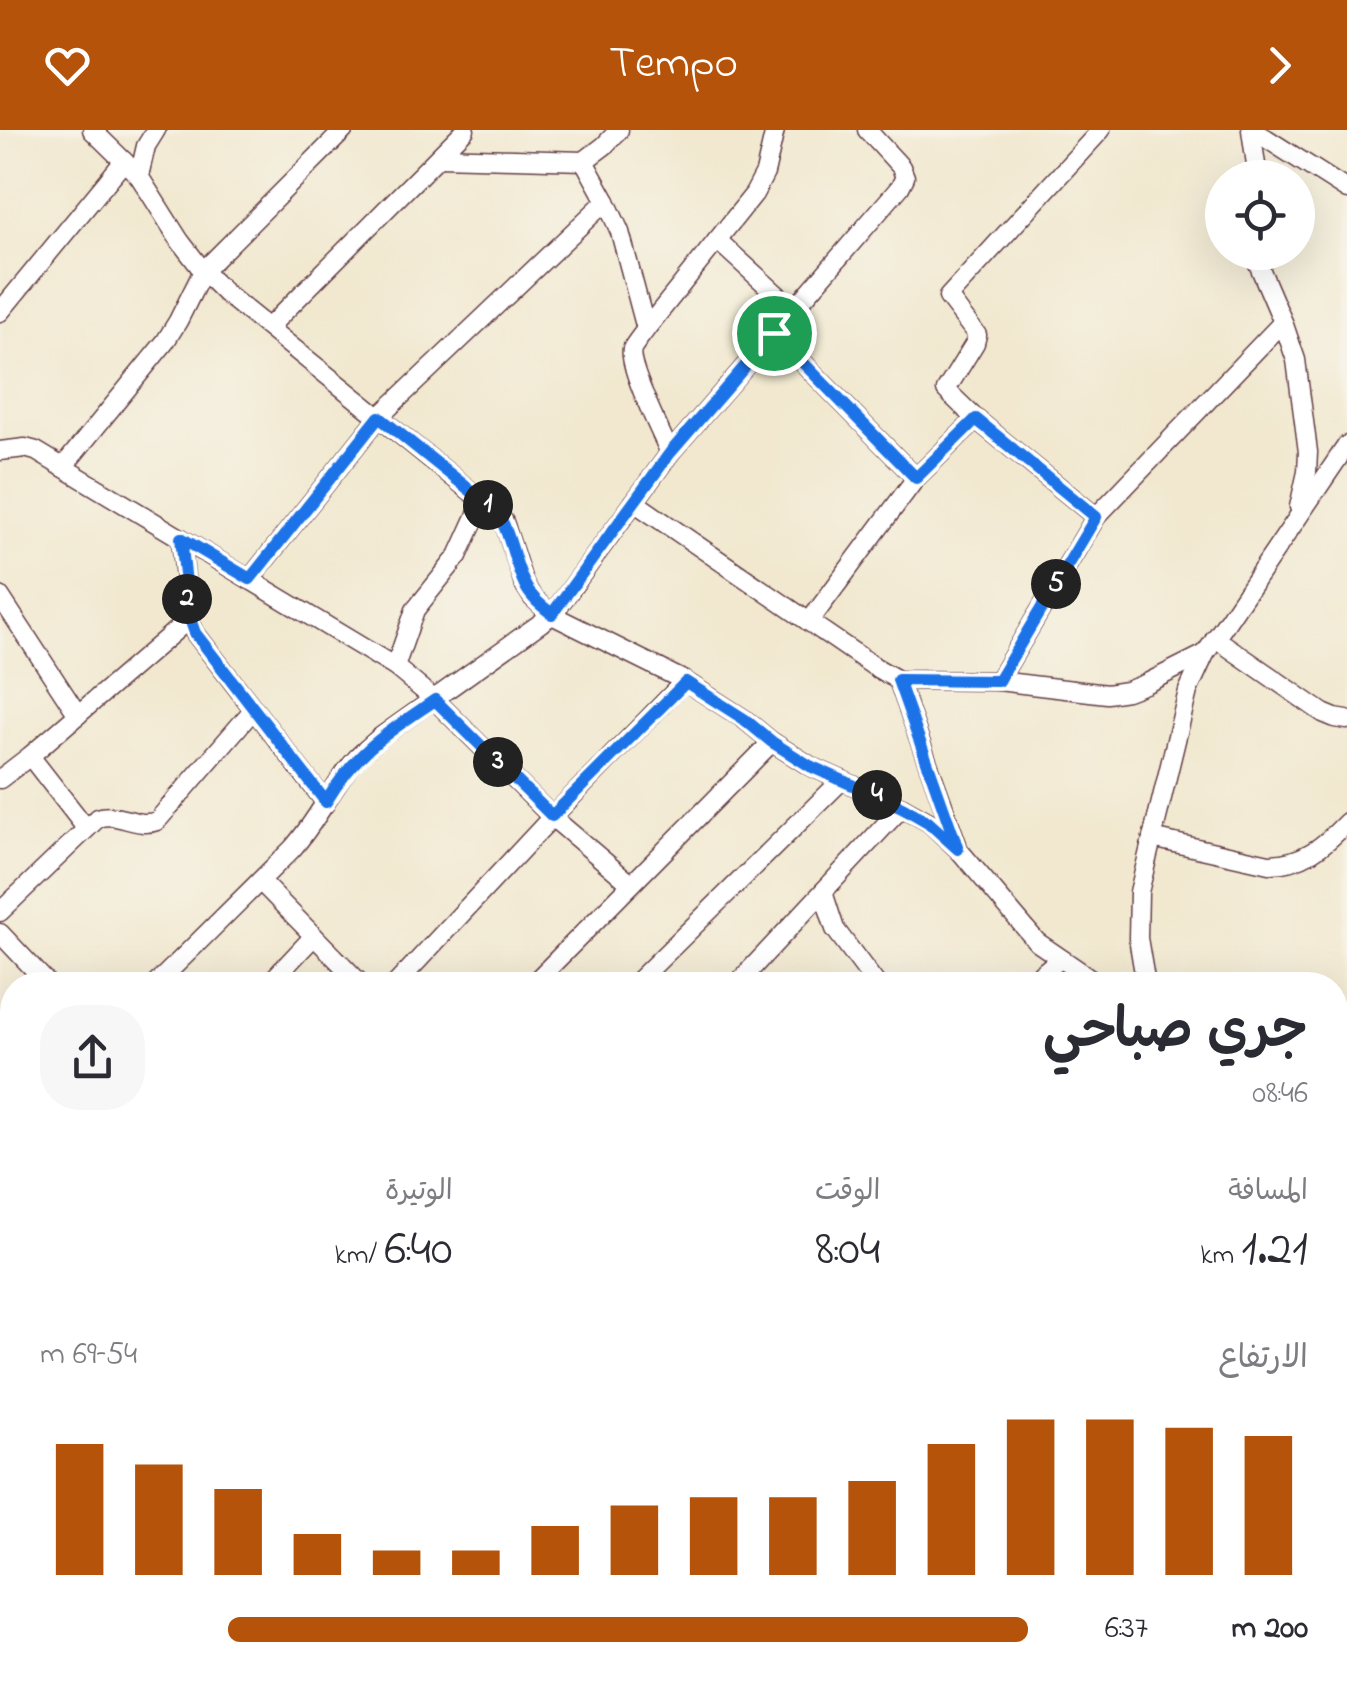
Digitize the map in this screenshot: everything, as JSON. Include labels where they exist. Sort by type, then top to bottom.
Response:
[{"type":"street","points":[[92,130],[138,176],[203,271],[225,292],[496,511],[504,522],[524,584],[533,598],[552,614],[686,682],[810,766],[928,822],[958,849],[1036,942],[1079,972]]},
{"type":"street","points":[[138,176],[146,146],[156,130]]},
{"type":"street","points":[[63,467],[165,342],[203,271],[344,130]]},
{"type":"street","points":[[269,328],[465,130]]},
{"type":"street","points":[[438,157],[584,161],[619,130]]},
{"type":"street","points":[[670,453],[632,362],[632,350],[754,194],[765,174],[775,130]]},
{"type":"street","points":[[169,972],[311,828],[358,757],[552,614],[670,453],[900,188],[905,178],[901,167],[867,130]]},
{"type":"street","points":[[1096,517],[946,390],[977,335],[948,297],[1101,130]]},
{"type":"street","points":[[1252,130],[1256,160]]},
{"type":"street","points":[[1252,130],[1347,190]]},
{"type":"street","points":[[0,312],[124,161]]},
{"type":"street","points":[[584,161],[620,232],[646,330]]},
{"type":"street","points":[[250,579],[379,417],[606,201]]},
{"type":"street","points":[[717,240],[794,310]]},
{"type":"street","points":[[1260,270],[1296,360],[1308,452],[1296,516]]},
{"type":"street","points":[[998,681],[1096,517],[1283,322]]},
{"type":"street","points":[[774,333],[916,478]]},
{"type":"street","points":[[809,622],[916,478],[976,419]]},
{"type":"street","points":[[1144,972],[1138,938],[1139,892],[1188,691],[1210,646],[1347,445]]},
{"type":"street","points":[[0,450],[25,448],[36,452],[395,667],[435,700],[552,816],[631,884]]},
{"type":"street","points":[[395,667],[416,610],[458,556],[483,501]]},
{"type":"street","points":[[634,502],[898,680],[998,681],[1107,694],[1145,684],[1210,646]]},
{"type":"street","points":[[181,538],[190,619],[204,646],[326,802]]},
{"type":"street","points":[[3,609],[78,715]]},
{"type":"street","points":[[0,779],[190,619]]},
{"type":"street","points":[[1210,646],[1323,713],[1347,720]]},
{"type":"street","points":[[898,680],[958,849]]},
{"type":"street","points":[[406,972],[552,816],[686,682]]},
{"type":"street","points":[[0,912],[98,818],[108,814],[148,825],[157,822],[253,710]]},
{"type":"street","points":[[545,972],[772,742]]},
{"type":"street","points":[[30,756],[86,828]]},
{"type":"street","points":[[647,972],[842,780]]},
{"type":"street","points":[[748,972],[902,807]]},
{"type":"street","points":[[1152,838],[1269,864],[1287,864],[1305,858],[1347,822]]},
{"type":"street","points":[[260,881],[349,972]]},
{"type":"street","points":[[823,892],[835,929],[867,972]]},
{"type":"street","points":[[0,933],[37,972]]},
{"type":"street","points":[[280,972],[314,936]]},
{"type":"street","points":[[1045,972],[1060,960]]},
{"type":"route","points":[[774,333],[916,478],[976,419],[1096,517],[998,681],[898,680],[958,849],[928,822],[810,766],[686,682],[552,816],[435,700],[358,757],[326,802],[195,633],[181,538],[250,579],[379,417],[496,511],[504,522],[524,584],[552,614],[670,453],[774,333]]}]
